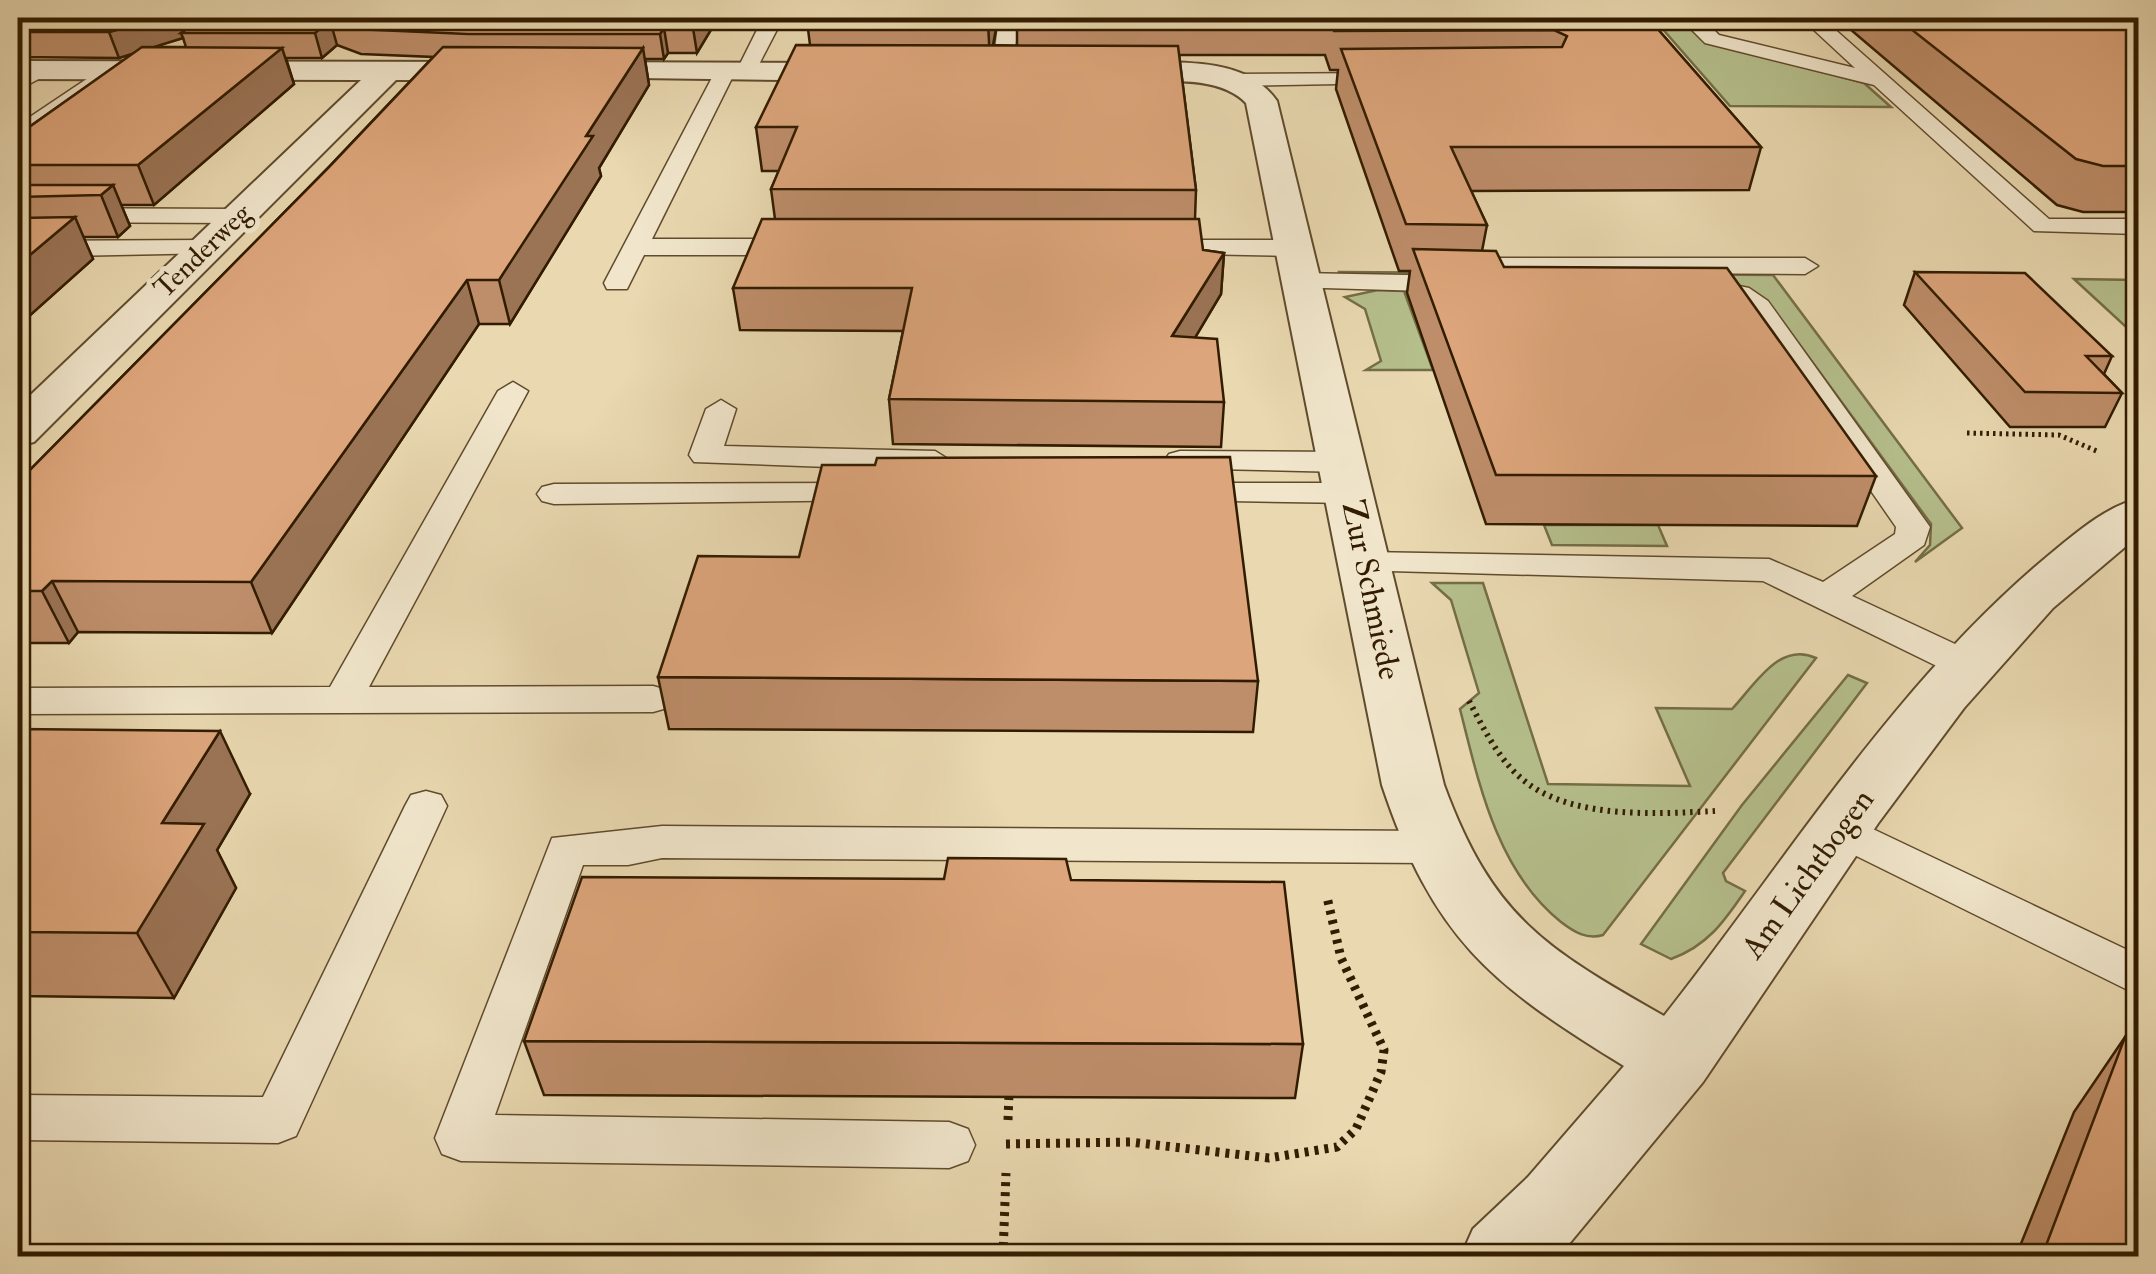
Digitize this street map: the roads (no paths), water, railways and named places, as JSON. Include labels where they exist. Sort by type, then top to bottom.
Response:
[{"type":"street","points":[[25,74],[110,70],[884,72]]},
{"type":"street","name":"Tenderweg","points":[[18,432],[389,70]]},
{"type":"street","points":[[1078,74],[1247,70]]},
{"type":"street","name":"Zur Schmiede","points":[[1247,70],[1261,101],[1413,785],[1433,846],[1456,890],[1487,931],[1521,966],[1677,1060]]},
{"type":"street","points":[[962,73],[1040,73]]},
{"type":"street","name":"Am Lichtbogen","points":[[1502,1256],[1530,1232],[1677,1060],[1836,828],[1968,666],[2052,582],[2138,514]]},
{"type":"lane","points":[[617,282],[735,72],[773,18]]},
{"type":"lane","points":[[1002,73],[1009,18]]},
{"type":"lane","points":[[1698,18],[1694,21],[1712,39],[1882,81]]},
{"type":"lane","points":[[1811,18],[2043,226],[2138,226]]},
{"type":"lane","points":[[18,136],[110,70]]},
{"type":"lane","points":[[1247,70],[1415,79]]},
{"type":"lane","points":[[18,215],[239,216]]},
{"type":"lane","points":[[634,247],[833,247]]},
{"type":"lane","points":[[18,249],[207,248]]},
{"type":"lane","points":[[1131,248],[1295,265],[1710,287],[1749,299],[1913,527],[1912,538],[1826,596]]},
{"type":"lane","points":[[1295,265],[1804,266]]},
{"type":"lane","points":[[342,700],[513,391]]},
{"type":"lane","points":[[722,408],[704,455],[969,461]]},
{"type":"lane","points":[[1144,477],[1346,477]]},
{"type":"lane","points":[[554,494],[908,494]]},
{"type":"lane","points":[[1365,563],[1769,570],[1968,666]]},
{"type":"lane","points":[[18,701],[653,699]]},
{"type":"lane","points":[[18,1118],[278,1120],[426,806]]},
{"type":"lane","points":[[1836,828],[2138,976]]},
{"type":"lane","points":[[950,1145],[461,1138],[567,850],[628,849],[662,842],[1433,846]]}]
